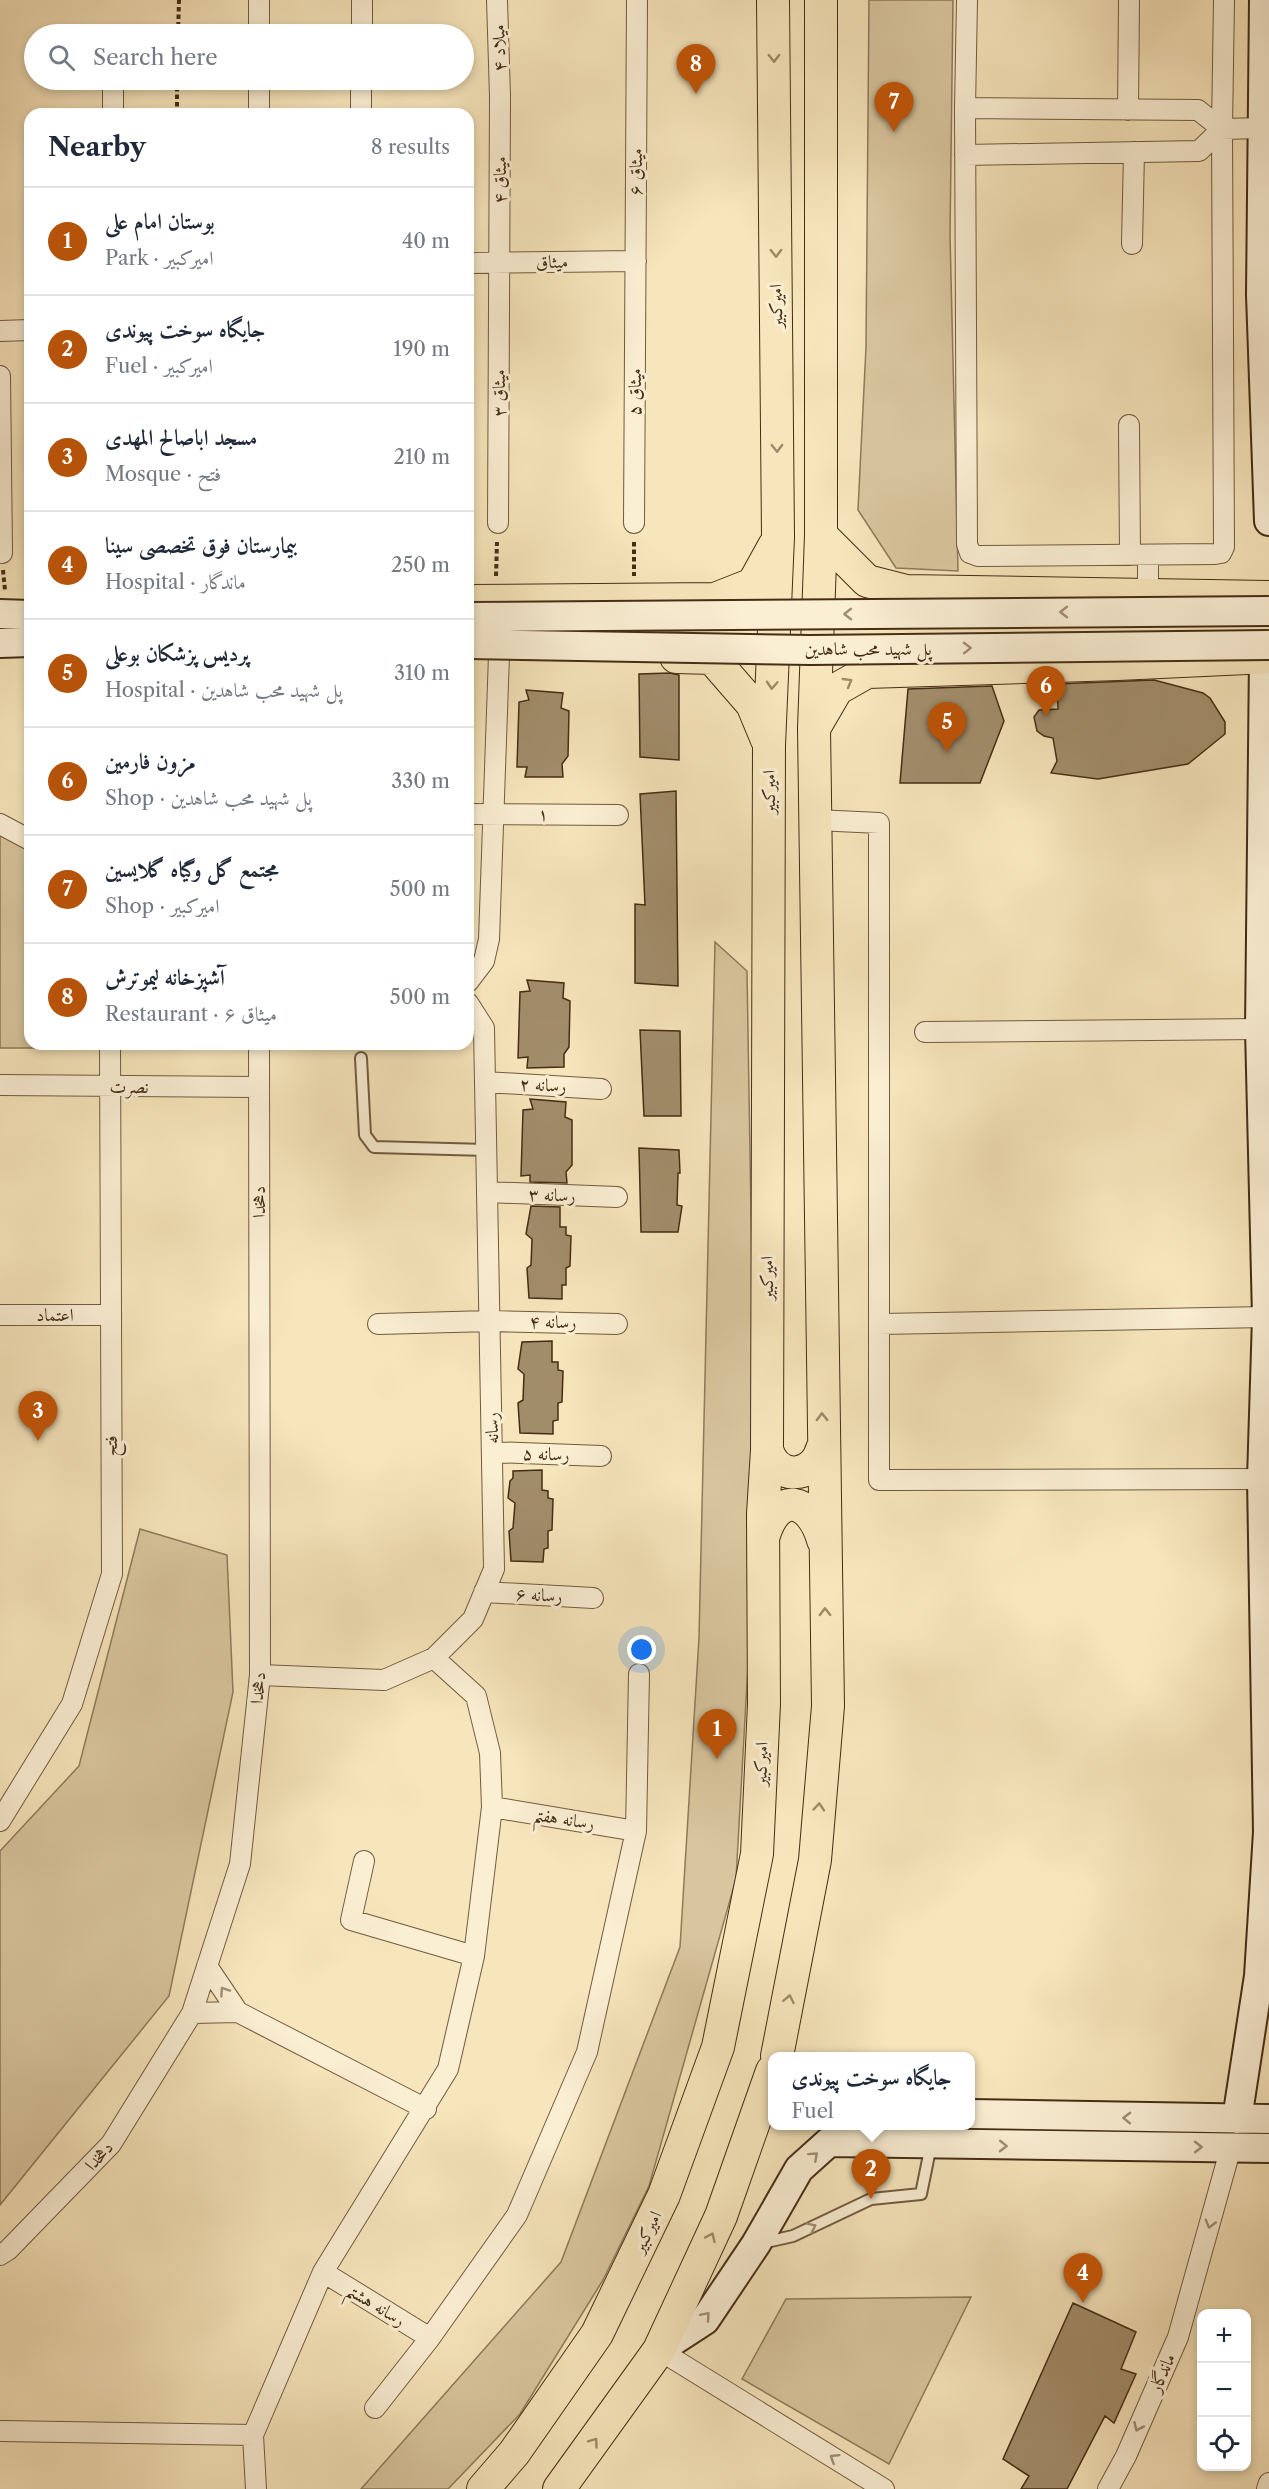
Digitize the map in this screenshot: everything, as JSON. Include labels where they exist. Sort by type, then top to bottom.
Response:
[{"type":"main road","name":"امیرکبیر","points":[[483,2489],[514,2453],[597,2334],[664,2195],[718,2048],[758,1854],[764,1704],[764,1535],[767,1450],[769,745],[778,537],[773,0]]},
{"type":"main road","points":[[781,2052],[815,1860],[828,1706],[823,1541],[814,728],[821,536],[821,0]]},
{"type":"main road","points":[[821,536],[867,581],[906,591],[1269,597]]},
{"type":"main road","points":[[482,601],[715,599],[753,584],[778,537]]},
{"type":"main road","points":[[904,669],[887,654],[882,639],[882,622],[888,606],[895,597],[906,591]]},
{"type":"main road","points":[[474,655],[712,658],[726,644],[731,629],[727,614],[715,599]]},
{"type":"main road","points":[[814,728],[837,689],[867,672],[904,669],[1118,664],[1267,653]]},
{"type":"main road","points":[[712,658],[752,704],[769,745]]},
{"type":"main road","points":[[767,1450],[775,1465],[790,1473],[808,1470],[820,1457],[822,1449]]},
{"type":"main road","points":[[764,1535],[774,1512],[782,1507],[799,1506],[814,1516],[823,1541]]},
{"type":"main road","points":[[559,2489],[659,2350],[721,2216],[768,2089]]},
{"type":"street","points":[[259,0],[259,24]]},
{"type":"street","points":[[362,0],[362,24]]},
{"type":"street","name":"میلاد ۴","points":[[497,0],[500,96]]},
{"type":"street","name":"میثاق ۶","points":[[636,261],[637,0]]},
{"type":"street","points":[[967,0],[964,108],[967,544],[970,553],[978,556],[1215,554],[1221,553],[1224,547],[1222,129],[1224,0]]},
{"type":"street","points":[[1128,110],[1129,0]]},
{"type":"street","points":[[1264,0],[1263,128],[1269,521]]},
{"type":"street","points":[[113,108],[114,90]]},
{"type":"street","points":[[259,90],[259,108]]},
{"type":"street","name":"میثاق ۴","points":[[499,263],[500,96]]},
{"type":"street","points":[[964,108],[1198,110],[1222,129],[1263,128]]},
{"type":"street","points":[[965,155],[1199,151],[1222,129]]},
{"type":"street","points":[[1132,244],[1134,152]]},
{"type":"street","name":"میثاق","points":[[474,264],[636,261]]},
{"type":"street","name":"میثاق ۵","points":[[634,523],[636,261]]},
{"type":"street","name":"میثاق ۳","points":[[498,523],[499,263]]},
{"type":"street","points":[[0,331],[24,330]]},
{"type":"street","points":[[0,376],[2,553]]},
{"type":"street","points":[[1129,425],[1139,555],[1148,594]]},
{"type":"street","name":"پل شهید محب شاهدین","points":[[474,617],[1269,611]]},
{"type":"street","points":[[0,643],[24,642]]},
{"type":"street","name":"پل شهید محب شاهدین","points":[[474,644],[810,650],[1267,653]]},
{"type":"street","points":[[1237,2119],[1259,1977],[1268,1832],[1262,1479],[1267,1317],[1260,1029],[1267,653]]},
{"type":"street","points":[[474,974],[484,961],[489,939],[499,655]]},
{"type":"street","name":"۱","points":[[474,814],[618,815]]},
{"type":"street","points":[[816,820],[879,823],[879,1480],[1262,1479]]},
{"type":"street","points":[[0,824],[24,837]]},
{"type":"street","name":"رسانه","points":[[260,1675],[384,1680],[434,1658],[472,1619],[494,1569],[486,1082],[484,1028],[474,1012]]},
{"type":"street","points":[[924,1032],[1260,1029]]},
{"type":"street","name":"فتح","points":[[0,1821],[72,1704],[112,1574],[110,1050]]},
{"type":"street","name":"دهخدا","points":[[0,2255],[8,2250],[111,2144],[192,2013],[240,1864],[260,1675],[259,1050]]},
{"type":"street","name":"رسانه ۲","points":[[486,1082],[601,1089]]},
{"type":"street","name":"نصرت","points":[[0,1085],[259,1087]]},
{"type":"street","name":"رسانه ۳","points":[[487,1192],[617,1197]]},
{"type":"street","name":"اعتماد","points":[[0,1315],[111,1315]]},
{"type":"street","points":[[880,1324],[1267,1317]]},
{"type":"street","name":"رسانه ۴","points":[[378,1324],[490,1321],[616,1324]]},
{"type":"street","name":"رسانه ۵","points":[[492,1452],[601,1456]]},
{"type":"street","name":"رسانه ۶","points":[[484,1592],[593,1598]]},
{"type":"street","points":[[254,2488],[253,2435],[323,2272],[426,2109],[448,2069],[474,1956],[492,1807],[490,1753],[477,1696],[434,1658]]},
{"type":"street","points":[[375,2408],[430,2338],[517,2215],[587,2052],[636,1832],[639,1674]]},
{"type":"street","name":"رسانه هفتم","points":[[492,1807],[636,1832]]},
{"type":"street","points":[[364,1861],[351,1920],[474,1956]]},
{"type":"street","points":[[207,1966],[238,2012]]},
{"type":"street","points":[[192,2013],[238,2012],[426,2109]]},
{"type":"street","points":[[975,2114],[1045,2117],[1269,2118]]},
{"type":"street","points":[[1043,2146],[1045,2117]]},
{"type":"street","points":[[884,2489],[659,2350],[705,2320],[756,2244],[799,2169],[829,2142],[931,2135],[1043,2146],[1269,2148]]},
{"type":"street","name":"ماندگار","points":[[1108,2489],[1126,2456],[1178,2337],[1232,2147]]},
{"type":"street","name":"رسانه هشتم","points":[[323,2272],[430,2338]]},
{"type":"street","points":[[0,2431],[253,2435]]},
{"type":"street","points":[[1267,2489],[1269,2483]]},
{"type":"lane","points":[[361,1058],[365,1135],[374,1147],[487,1150]]},
{"type":"lane","points":[[756,2244],[793,2236],[871,2199],[921,2194],[931,2135]]},
{"type":"path","points":[[178,24],[179,0]]},
{"type":"path","points":[[177,90],[177,108]]},
{"type":"path","points":[[482,601],[498,523]]},
{"type":"path","points":[[634,523],[634,598]]},
{"type":"path","points":[[2,553],[12,615]]},
{"type":"shaded area","points":[[869,0],[953,0],[950,235],[958,571],[896,568],[858,510],[866,347]]},
{"type":"shaded area","points":[[0,824],[24,837],[24,1048],[0,1048]]},
{"type":"shaded area","points":[[715,942],[747,971],[753,1336],[751,1611],[736,1879],[649,2186],[603,2280],[520,2414],[448,2489],[361,2489],[561,2262],[680,1947],[699,1638]]},
{"type":"shaded area","points":[[140,1529],[227,1555],[233,1692],[169,1996],[0,2205],[0,1851],[79,1766]]},
{"type":"shaded area","points":[[971,2297],[889,2464],[742,2379],[786,2299]]},
{"type":"building","points":[[639,674],[679,675],[679,760],[640,757]]},
{"type":"building","points":[[1154,680],[1203,693],[1210,698],[1225,722],[1225,734],[1188,764],[1098,779],[1051,773],[1057,761],[1053,738],[1037,731],[1034,717],[1039,710],[1058,709],[1057,684]]},
{"type":"building","points":[[992,686],[1004,721],[980,783],[900,783],[908,689]]},
{"type":"building","points":[[526,690],[563,693],[561,708],[569,711],[568,756],[562,764],[563,777],[525,777],[527,767],[517,767],[519,702],[529,700]]},
{"type":"building","points":[[676,791],[678,986],[635,983],[635,904],[645,905],[640,794]]},
{"type":"building","points":[[527,980],[564,983],[563,998],[570,1001],[569,1047],[564,1054],[564,1067],[527,1068],[528,1057],[518,1058],[520,992],[530,991]]},
{"type":"building","points":[[640,1030],[680,1031],[681,1116],[644,1116]]},
{"type":"building","points":[[530,1099],[566,1102],[565,1117],[572,1120],[572,1165],[566,1172],[567,1183],[530,1182],[530,1175],[521,1176],[523,1110],[533,1109]]},
{"type":"building","points":[[639,1148],[679,1150],[680,1173],[678,1173],[677,1205],[682,1206],[678,1232],[641,1232]]},
{"type":"building","points":[[531,1206],[560,1207],[560,1227],[566,1227],[566,1235],[571,1236],[570,1266],[566,1268],[566,1285],[562,1285],[562,1299],[529,1298],[527,1268],[531,1265],[532,1239],[526,1234]]},
{"type":"building","points":[[552,1341],[552,1362],[558,1362],[558,1370],[563,1371],[562,1402],[558,1403],[558,1420],[553,1421],[553,1434],[520,1433],[518,1403],[523,1400],[524,1374],[518,1369],[522,1342]]},
{"type":"building","points":[[542,1470],[542,1490],[548,1491],[548,1498],[553,1499],[552,1530],[548,1531],[548,1548],[544,1549],[543,1562],[511,1561],[509,1531],[513,1528],[515,1503],[508,1498],[513,1471]]},
{"type":"building","points":[[1073,2303],[1136,2332],[1121,2369],[1136,2374],[1114,2423],[1105,2416],[1067,2489],[1021,2489],[1029,2476],[1003,2459]]},
{"type":"place","name":"آشپزخانه لیموترش","points":[[696,94]]},
{"type":"place","name":"مجتمع گل وگیاه گلایسین","points":[[894,132]]},
{"type":"place","name":"مزون فارمین","points":[[1046,716]]},
{"type":"place","name":"پردیس پزشکان بوعلی","points":[[947,752]]},
{"type":"place","name":"مسجد اباصالح المهدی","points":[[38,1441]]},
{"type":"place","name":"بوستان امام علی","points":[[717,1759]]},
{"type":"place","name":"جایگاه سوخت پیوندی","points":[[871,2199]]},
{"type":"place","name":"بیمارستان فوق تخصصی سینا","points":[[1083,2303]]}]
